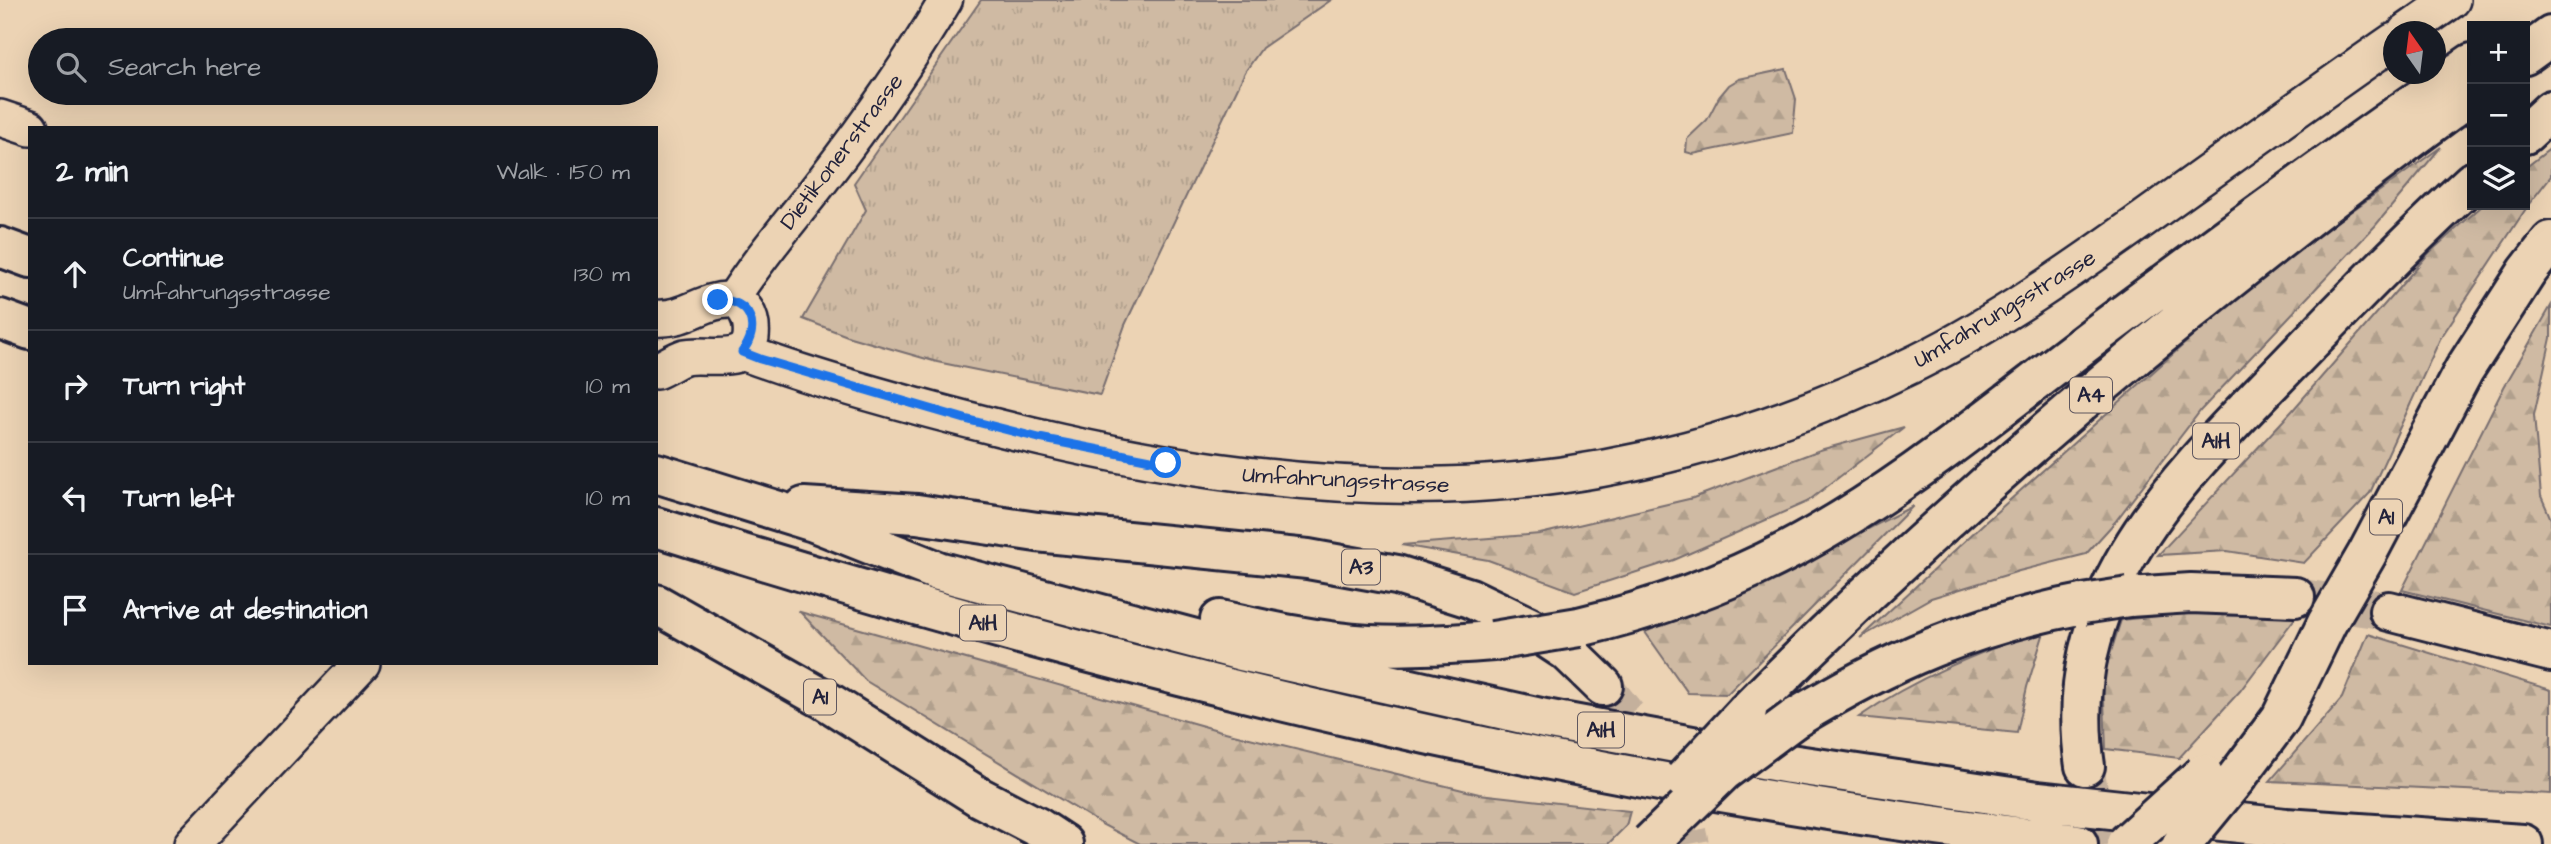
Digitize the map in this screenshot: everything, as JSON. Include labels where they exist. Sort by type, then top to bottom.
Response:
[{"type":"highway","points":[[2530,24],[2551,9]]},
{"type":"highway","points":[[2530,51],[2551,36]]},
{"type":"highway","points":[[658,474],[814,522],[945,547],[1187,612],[1307,637],[1381,645],[1430,646],[1493,641],[1579,627],[1674,600],[1732,578],[1843,519],[1895,485],[2194,262],[2467,67]]},
{"type":"highway","name":"A4","points":[[1642,841],[1673,791],[1747,710],[1883,579],[2060,422],[2248,266],[2339,193],[2467,98]]},
{"type":"highway","points":[[2530,129],[2551,110]]},
{"type":"highway","name":"A1H","points":[[2085,766],[2081,738],[2086,657],[2094,625],[2107,593],[2138,536],[2170,493],[2237,418],[2402,249],[2467,187]]},
{"type":"highway","name":"A1","points":[[2220,776],[2281,718],[2327,623],[2367,554],[2464,370],[2520,282],[2551,242]]},
{"type":"highway","points":[[0,247],[28,257]]},
{"type":"highway","points":[[0,318],[28,329]]},
{"type":"highway","name":"A3","points":[[754,504],[917,514],[1037,532],[1250,552],[1358,566],[1437,586],[1470,598],[1530,627],[1568,652],[1603,685]]},
{"type":"highway","name":"A1H","points":[[814,522],[938,571],[1192,639],[1446,698],[1668,743],[1852,774],[2100,808],[2286,828],[2524,844]]},
{"type":"highway","name":"A1H","points":[[658,528],[1049,641],[1232,688],[1413,730],[1769,800],[1921,824],[2078,844]]},
{"type":"highway","points":[[1642,841],[1724,771],[1794,719],[1862,678],[1928,648],[2023,616],[2129,597],[2191,593],[2295,597]]},
{"type":"highway","name":"A1","points":[[658,605],[822,698],[979,797],[1037,827],[1063,844]]},
{"type":"highway","points":[[2389,611],[2551,652]]},
{"type":"highway","points":[[2126,844],[2220,776]]},
{"type":"highway","points":[[2182,844],[2220,776]]},
{"type":"highway","points":[[979,797],[1029,844]]},
{"type":"main road","points":[[2422,21],[2452,0]]},
{"type":"main road","name":"Umfahrungsstrasse","points":[[742,352],[895,400],[1014,432],[1166,463],[1241,474],[1316,482],[1415,486],[1500,482],[1608,467],[1718,441],[1786,419],[1857,391],[1949,345],[2012,308],[2113,241],[2383,48]]},
{"type":"main road","points":[[0,118],[28,127]]},
{"type":"main road","points":[[658,318],[674,318],[718,300],[732,300],[749,314],[752,328],[750,342],[742,352],[731,356],[684,357],[658,370]]},
{"type":"main road","points":[[192,844],[360,665]]},
{"type":"street","name":"Dietikonerstrasse","points":[[732,300],[760,258],[883,98],[946,0]]},
{"type":"green space","points":[[981,0],[1331,0],[1262,48],[1245,72],[1125,325],[1100,395],[937,362],[850,337],[803,319],[866,210],[854,183]]},
{"type":"green space","points":[[1786,69],[1796,99],[1793,133],[1693,154],[1686,152],[1687,139],[1707,120],[1729,85],[1739,79]]},
{"type":"green space","points":[[2441,147],[2375,226],[2201,410],[2115,522],[2086,554],[1931,598],[1860,638],[2258,278]]},
{"type":"green space","points":[[2551,148],[2551,176],[2530,203],[2530,164]]},
{"type":"green space","points":[[2477,210],[2525,210],[2440,339],[2370,493],[2304,563],[2227,551],[2158,555],[2292,411],[2430,252]]},
{"type":"green space","points":[[2551,306],[2551,338],[2534,415],[2541,496],[2551,519],[2551,627],[2402,590],[2504,387]]},
{"type":"green space","points":[[1904,427],[1807,502],[1674,560],[1575,592],[1488,560],[1401,545],[1540,534],[1693,498],[1820,450]]},
{"type":"green space","points":[[1913,506],[1727,694],[1688,693],[1645,632],[1756,586]]},
{"type":"green space","points":[[2204,611],[2295,618],[2240,691],[2179,758],[2106,749],[2103,677],[2121,620]]},
{"type":"green space","points":[[800,612],[1221,731],[1479,794],[1630,811],[1626,826],[1608,844],[1140,844],[1103,825],[866,681]]},
{"type":"green space","points":[[2045,629],[2027,687],[2017,733],[1859,717],[1903,690],[1949,667]]},
{"type":"green space","points":[[2368,634],[2551,690],[2551,794],[2270,781],[2342,698]]},
{"type":"tunnel","points":[[2295,597],[2389,611]]},
{"type":"tunnel","points":[[1603,686],[1646,741],[1668,777],[1690,844]]},
{"type":"tunnel","points":[[2085,766],[2090,796],[2108,844]]},
{"type":"route","points":[[718,300],[732,300],[749,314],[752,328],[750,342],[742,352],[760,359],[895,400],[1039,438],[1166,463]]}]
